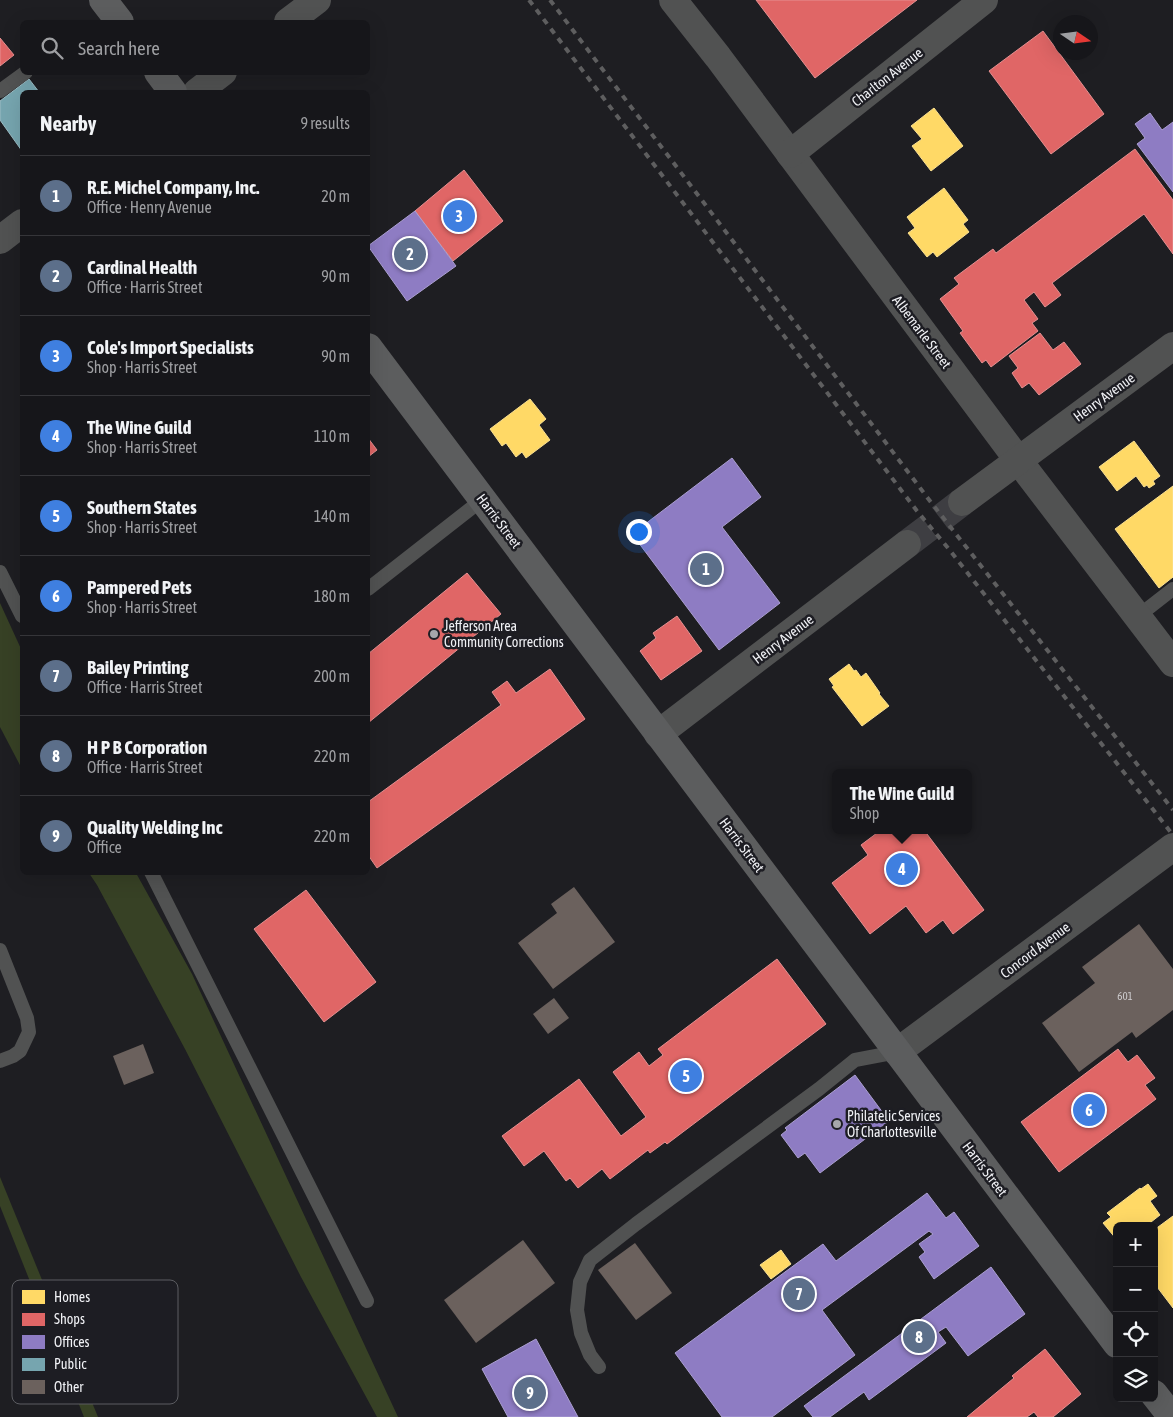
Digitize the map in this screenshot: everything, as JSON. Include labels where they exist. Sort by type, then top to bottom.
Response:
[{"type":"street","points":[[103,0],[118,20]]},
{"type":"street","points":[[291,20],[317,0]]},
{"type":"street","name":"Albemarle Street","points":[[673,0],[718,57],[1018,460],[1173,663]]},
{"type":"street","name":"Charlton Avenue","points":[[790,154],[984,0]]},
{"type":"street","points":[[160,75],[172,90]]},
{"type":"street","points":[[200,90],[219,75]]},
{"type":"street","points":[[0,240],[20,225]]},
{"type":"street","name":"Henry Avenue","points":[[962,502],[1173,346]]},
{"type":"street","name":"Harris Street","points":[[370,350],[1113,1339]]},
{"type":"street","name":"Henry Avenue","points":[[658,734],[908,544]]},
{"type":"street","name":"Concord Avenue","points":[[897,1052],[1173,847]]},
{"type":"street","points":[[1158,1399],[1172,1417]]},
{"type":"lane","points":[[0,91],[22,75]]},
{"type":"lane","points":[[370,587],[483,499]]},
{"type":"lane","points":[[0,572],[20,612]]},
{"type":"lane","points":[[1137,616],[1173,589]]},
{"type":"lane","points":[[153,875],[367,1301]]},
{"type":"lane","points":[[0,950],[27,1018],[29,1032],[20,1051],[0,1061]]},
{"type":"lane","points":[[599,1367],[590,1355],[581,1334],[576,1310],[580,1282],[590,1260],[855,1060],[897,1052]]},
{"type":"green space","points":[[0,603],[20,647],[20,765],[0,727]]},
{"type":"green space","points":[[90,875],[137,875],[192,974],[398,1417],[377,1417],[301,1277],[185,1049]]},
{"type":"green space","points":[[0,1177],[42,1280],[29,1280],[0,1206]]},
{"type":"green space","points":[[79,1404],[93,1404],[98,1417],[84,1417]]},
{"type":"building: Homes","points":[[934,108],[963,146],[931,171],[912,146],[922,139],[911,126]]},
{"type":"building: Homes","points":[[944,188],[968,220],[963,224],[969,232],[937,257],[933,252],[927,257],[908,233],[915,228],[907,217]]},
{"type":"building: Homes","points":[[530,399],[546,419],[539,425],[550,440],[526,458],[522,452],[516,457],[506,443],[502,446],[490,429]]},
{"type":"building: Homes","points":[[1134,441],[1160,476],[1153,481],[1155,484],[1149,488],[1147,485],[1144,487],[1136,476],[1117,491],[1099,467]]},
{"type":"building: Homes","points":[[1173,486],[1173,577],[1159,588],[1115,529]]},
{"type":"building: Homes","points":[[849,664],[861,677],[866,673],[889,706],[862,726],[832,687],[834,686],[829,679]]},
{"type":"building: Homes","points":[[1148,1184],[1157,1196],[1150,1201],[1160,1215],[1151,1222],[1113,1222],[1113,1235],[1103,1223],[1111,1217],[1107,1213]]},
{"type":"building: Homes","points":[[1173,1216],[1173,1308],[1158,1288],[1158,1227]]},
{"type":"building: Homes","points":[[781,1250],[791,1264],[771,1279],[760,1265]]},
{"type":"building: Shops","points":[[756,0],[917,0],[815,78]]},
{"type":"building: Shops","points":[[1043,31],[1053,45],[1053,60],[1064,60],[1104,114],[1051,154],[989,71]]},
{"type":"building: Shops","points":[[0,38],[14,55],[0,66]]},
{"type":"building: Shops","points":[[1135,149],[1173,200],[1173,254],[1144,214],[1052,283],[1061,295],[1045,307],[1034,292],[1024,300],[1038,319],[1032,323],[1038,331],[991,367],[986,360],[982,363],[960,333],[963,331],[940,299],[959,284],[954,278],[993,249],[996,253]]},
{"type":"building: Shops","points":[[464,170],[503,221],[453,261],[415,211]]},
{"type":"building: Shops","points":[[1040,333],[1053,350],[1064,342],[1081,364],[1039,395],[1029,383],[1022,388],[1012,373],[1018,368],[1009,356]]},
{"type":"building: Shops","points":[[370,441],[377,450],[370,455]]},
{"type":"building: Shops","name":"Jefferson Area Community Corrections","points":[[467,573],[501,614],[370,721],[370,652]]},
{"type":"building: Shops","points":[[677,616],[702,651],[661,680],[640,651],[656,638],[653,633]]},
{"type":"building: Shops","points":[[550,669],[585,719],[377,868],[370,858],[370,801],[501,705],[492,692],[507,681],[516,693]]},
{"type":"building: Shops","points":[[876,834],[927,834],[984,910],[953,934],[943,920],[926,933],[906,906],[870,934],[832,883],[868,855],[861,845]]},
{"type":"building: Shops","points":[[306,890],[376,982],[324,1022],[254,929]]},
{"type":"building: Shops","points":[[777,959],[826,1024],[667,1144],[665,1142],[650,1153],[648,1150],[610,1179],[602,1169],[578,1188],[570,1178],[566,1181],[544,1151],[524,1166],[502,1136],[579,1079],[621,1136],[646,1117],[613,1072],[639,1052],[649,1066],[663,1055],[658,1049]]},
{"type":"building: Shops","points":[[1118,1049],[1128,1062],[1137,1055],[1155,1078],[1145,1085],[1156,1099],[1059,1172],[1021,1122]]},
{"type":"building: Shops","points":[[1045,1349],[1081,1394],[1053,1417],[1038,1417],[1034,1412],[1027,1417],[967,1417],[1014,1378],[1012,1376]]},
{"type":"building: Offices","points":[[1150,113],[1162,130],[1173,122],[1173,192],[1137,144],[1145,138],[1135,124]]},
{"type":"building: Offices","points":[[415,211],[456,266],[407,301],[370,249],[370,245]]},
{"type":"building: Offices","points":[[732,458],[761,497],[722,527],[780,603],[719,650],[632,534]]},
{"type":"building: Offices","name":"Philatelic Services Of Charlottesville","points":[[855,1075],[889,1121],[820,1173],[805,1153],[798,1158],[781,1135],[787,1130],[785,1128]]},
{"type":"building: Offices","points":[[927,1193],[946,1218],[954,1212],[979,1246],[934,1279],[919,1257],[925,1252],[919,1244],[933,1234],[929,1231],[822,1310],[855,1355],[772,1417],[722,1417],[675,1353],[823,1244],[836,1261]]},
{"type":"building: Offices","points":[[991,1267],[1025,1314],[968,1356],[946,1327],[938,1332],[946,1343],[869,1400],[864,1392],[830,1417],[813,1417],[804,1406]]},
{"type":"building: Offices","points":[[536,1339],[578,1417],[508,1417],[482,1369]]},
{"type":"building: Public","points":[[29,79],[37,90],[20,90],[20,148],[0,120],[0,101]]},
{"type":"building: Other","points":[[574,887],[615,942],[553,989],[518,943],[557,913],[551,904]]},
{"type":"building: Other","points":[[1139,924],[1173,969],[1173,1010],[1136,1038],[1132,1032],[1079,1072],[1042,1023],[1095,983],[1082,967]]},
{"type":"building: Other","points":[[554,998],[569,1018],[548,1034],[533,1014]]},
{"type":"building: Other","points":[[143,1044],[154,1073],[124,1085],[113,1056]]},
{"type":"building: Other","points":[[523,1240],[555,1283],[476,1343],[444,1300]]},
{"type":"building: Other","points":[[635,1243],[672,1293],[636,1320],[598,1270]]},
{"type":"tunnel","points":[[907,544],[962,502]]},
{"type":"railway","points":[[529,0],[917,511],[1173,835]]},
{"type":"railway","points":[[550,0],[930,501],[1173,810]]},
{"type":"place","name":"Cole's Import Specialists","points":[[459,216]]},
{"type":"place","name":"Cardinal Health","points":[[410,254]]},
{"type":"place","name":"R.E. Michel Company, Inc.","points":[[706,569]]},
{"type":"place","name":"Jefferson Area Community Corrections","points":[[434,634]]},
{"type":"place","name":"The Wine Guild","points":[[902,869]]},
{"type":"place","name":"Southern States","points":[[686,1076]]},
{"type":"place","name":"Pampered Pets","points":[[1089,1110]]},
{"type":"place","name":"Philatelic Services Of Charlottesville","points":[[837,1124]]},
{"type":"place","name":"Bailey Printing","points":[[799,1294]]},
{"type":"place","name":"H P B Corporation","points":[[919,1337]]},
{"type":"place","name":"Quality Welding Inc","points":[[530,1393]]}]
